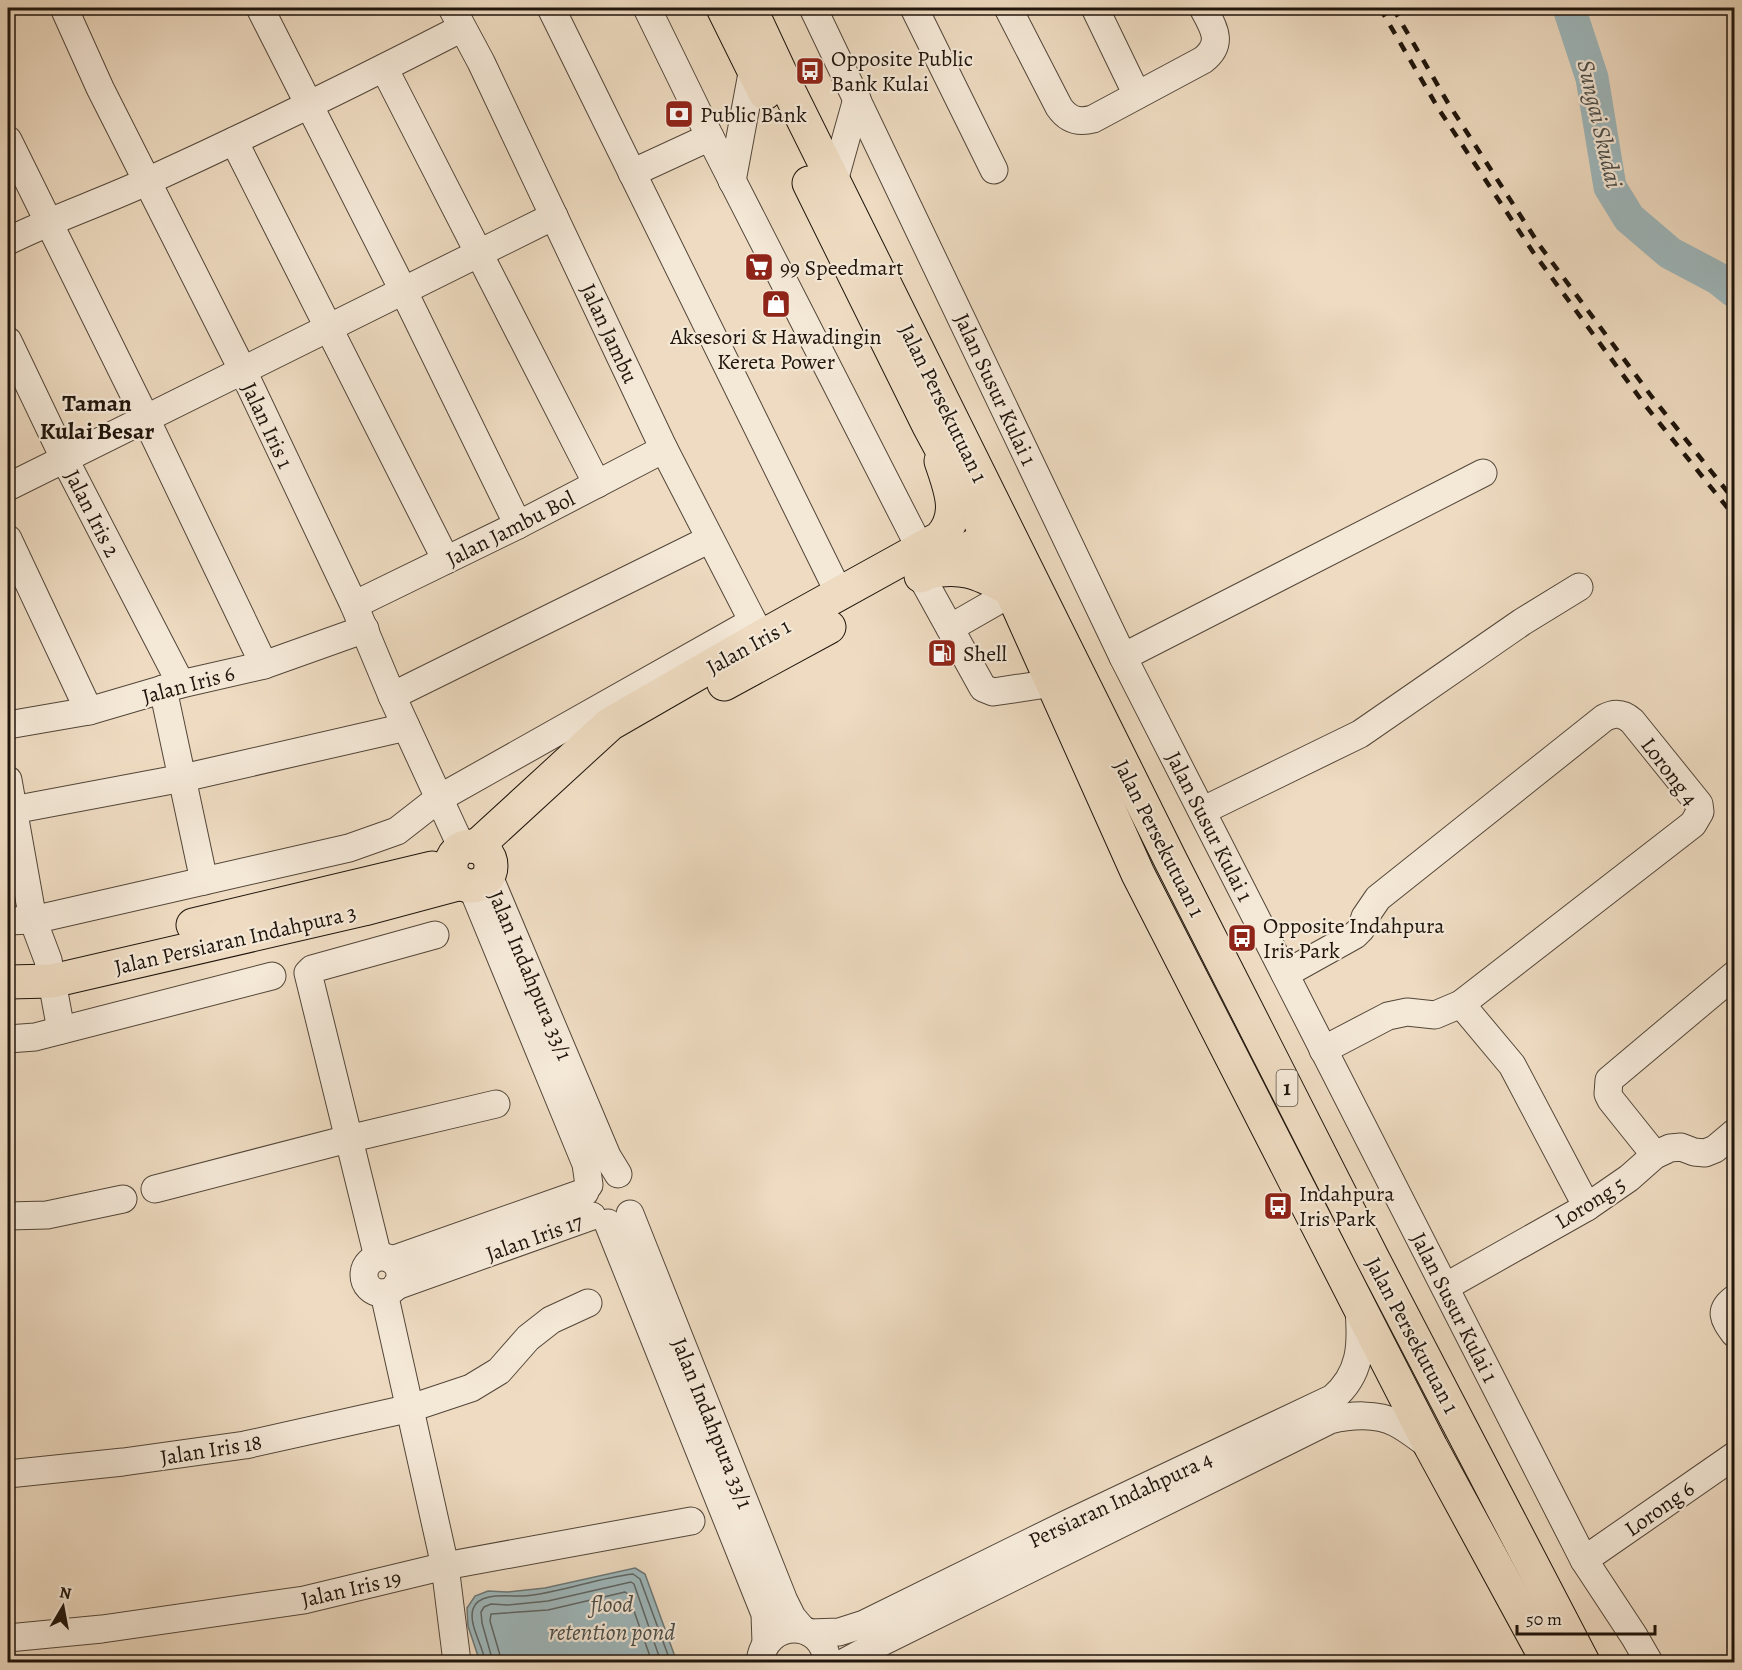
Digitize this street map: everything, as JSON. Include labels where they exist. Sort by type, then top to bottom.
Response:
[{"type":"main road","name":"Jalan Persekutuan 1","points":[[723,8],[929,426],[993,524],[1010,590],[1138,874],[1431,1447],[1548,1662]]},
{"type":"main road","name":"Jalan Persekutuan 1","points":[[750,8],[834,181],[993,524],[1171,861],[1373,1258],[1583,1662]]},
{"type":"main road","name":"Jalan Iris 1","points":[[471,865],[610,724],[757,630],[840,595],[923,566],[940,538],[949,529],[953,514],[952,498],[929,426]]},
{"type":"main road","name":"Jalan Iris 1","points":[[471,865],[626,736],[993,524]]},
{"type":"main road","points":[[923,566],[967,570],[1010,590]]},
{"type":"main road","name":"Jalan Persiaran Indahpura 3","points":[[8,982],[361,897],[471,865]]},
{"type":"main road","name":"Jalan Persiaran Indahpura 3","points":[[8,961],[50,971]]},
{"type":"street","name":"Jalan Iris 1","points":[[64,8],[100,88],[243,371],[354,605],[438,799],[471,865]]},
{"type":"street","points":[[260,8],[403,290],[518,525]]},
{"type":"street","points":[[551,8],[840,595]]},
{"type":"street","points":[[646,8],[923,566],[950,628],[983,688],[993,692],[1053,683]]},
{"type":"street","name":"Jalan Susur Kulai 1","points":[[813,8],[1124,657],[1584,1560],[1649,1662]]},
{"type":"street","points":[[914,8],[994,170]]},
{"type":"street","points":[[1008,8],[1059,107],[1073,120],[1083,121],[1093,119],[1203,60],[1210,54],[1215,47],[1216,38],[1203,8]]},
{"type":"street","points":[[1095,8],[1137,95]]},
{"type":"street","points":[[8,242],[47,222],[147,182],[310,105],[384,68],[457,18]]},
{"type":"street","name":"Jalan Jambu","points":[[457,18],[481,62],[664,449],[757,630]]},
{"type":"street","points":[[384,68],[597,484]]},
{"type":"street","points":[[732,181],[753,68]]},
{"type":"street","points":[[834,181],[857,99]]},
{"type":"street","points":[[632,173],[710,137]]},
{"type":"street","points":[[8,140],[146,418],[264,665]]},
{"type":"street","points":[[234,141],[446,560]]},
{"type":"street","points":[[8,487],[554,216]]},
{"type":"street","name":"Jalan Iris 2","points":[[8,341],[172,686],[183,778],[204,881]]},
{"type":"street","name":"Jalan Jambu Bol","points":[[354,605],[518,525],[664,449]]},
{"type":"street","points":[[1124,657],[1483,473]]},
{"type":"street","points":[[392,696],[710,538]]},
{"type":"street","points":[[8,539],[89,711]]},
{"type":"street","points":[[1202,811],[1360,734],[1522,622],[1579,587]]},
{"type":"street","points":[[950,628],[1010,590]]},
{"type":"street","name":"Jalan Iris 6","points":[[8,724],[89,711],[172,686],[264,665],[365,629]]},
{"type":"street","points":[[20,920],[349,848],[397,831],[438,799],[757,630]]},
{"type":"street","name":"Lorong 4","points":[[1285,974],[1355,935],[1361,929],[1365,917],[1378,898],[1611,714],[1626,716],[1699,804],[1698,819],[1693,824],[1461,1004],[1435,1015],[1407,1012],[1388,1016],[1323,1050]]},
{"type":"street","points":[[12,823],[183,778],[406,726]]},
{"type":"street","points":[[8,780],[20,920],[50,971],[61,1030]]},
{"type":"street","points":[[349,848],[361,897]]},
{"type":"street","name":"Jalan Indahpura 33/1","points":[[471,865],[607,1156],[618,1174],[625,1178],[634,1191],[633,1207],[601,1206]]},
{"type":"street","name":"Jalan Indahpura 33/1","points":[[471,865],[601,1206],[765,1614],[767,1625],[761,1657]]},
{"type":"street","points":[[435,935],[312,969],[308,973],[348,1139],[387,1274],[411,1408],[445,1566],[457,1662]]},
{"type":"street","points":[[1655,1155],[1611,1100],[1608,1094],[1609,1080],[1734,975]]},
{"type":"street","points":[[8,1039],[35,1037],[273,976]]},
{"type":"street","points":[[1461,1004],[1512,1065],[1587,1207]]},
{"type":"street","points":[[155,1189],[348,1139],[496,1104]]},
{"type":"street","name":"Lorong 5","points":[[1445,1287],[1587,1207],[1629,1178],[1655,1155],[1670,1148],[1681,1147],[1694,1152],[1705,1152],[1715,1149],[1734,1134]]},
{"type":"street","name":"Jalan Iris 17","points":[[387,1274],[601,1206],[595,1178],[602,1174],[618,1174]]},
{"type":"street","points":[[8,1216],[46,1215],[123,1199]]},
{"type":"street","name":"Jalan Indahpura 33/1","points":[[601,1206],[784,1601],[792,1617],[806,1632]]},
{"type":"street","points":[[1734,1299],[1726,1306],[1724,1312],[1726,1322],[1734,1333]]},
{"type":"street","name":"Jalan Iris 18","points":[[8,1474],[123,1462],[245,1445],[411,1408],[471,1388],[499,1371],[528,1338],[551,1320],[588,1303]]},
{"type":"street","name":"Persiaran Indahpura 4","points":[[761,1657],[780,1632],[788,1629],[806,1632],[839,1632],[864,1624],[1069,1523],[1333,1398],[1345,1388],[1354,1374],[1360,1348],[1358,1303]]},
{"type":"street","name":"Persiaran Indahpura 4","points":[[845,1662],[1330,1420],[1356,1416],[1395,1422],[1431,1447]]},
{"type":"street","name":"Lorong 6","points":[[1584,1560],[1734,1456]]},
{"type":"street","name":"Jalan Iris 19","points":[[8,1638],[102,1629],[304,1600],[445,1566],[692,1521]]},
{"type":"street","points":[[806,1632],[821,1642],[825,1649],[827,1662]]},
{"type":"water","name":"flood retention pond","points":[[635,1568],[645,1574],[675,1662],[480,1662],[468,1626],[467,1608],[475,1596],[488,1591],[507,1592],[545,1588]]},
{"type":"waterway","name":"Sungai Skudai","points":[[1569,8],[1592,78],[1610,187],[1629,218],[1670,253],[1719,279],[1734,291]]},
{"type":"railway","points":[[1380,8],[1438,108],[1533,252],[1645,405],[1734,516]]},
{"type":"railway","points":[[1393,8],[1448,103],[1540,246],[1652,397],[1734,500]]},
{"type":"place","name":"Opposite Public Bank Kulai","points":[[810,71]]},
{"type":"place","name":"Public Bank","points":[[679,114]]},
{"type":"place","name":"99 Speedmart","points":[[759,267]]},
{"type":"place","name":"Aksesori & Hawadingin Kereta Power","points":[[776,304]]},
{"type":"place","name":"Shell","points":[[942,653]]},
{"type":"place","name":"Opposite Indahpura Iris Park","points":[[1242,938]]},
{"type":"place","name":"Indahpura Iris Park","points":[[1278,1206]]},
{"type":"district","name":"Taman Kulai Besar","points":[[97,417]]}]
